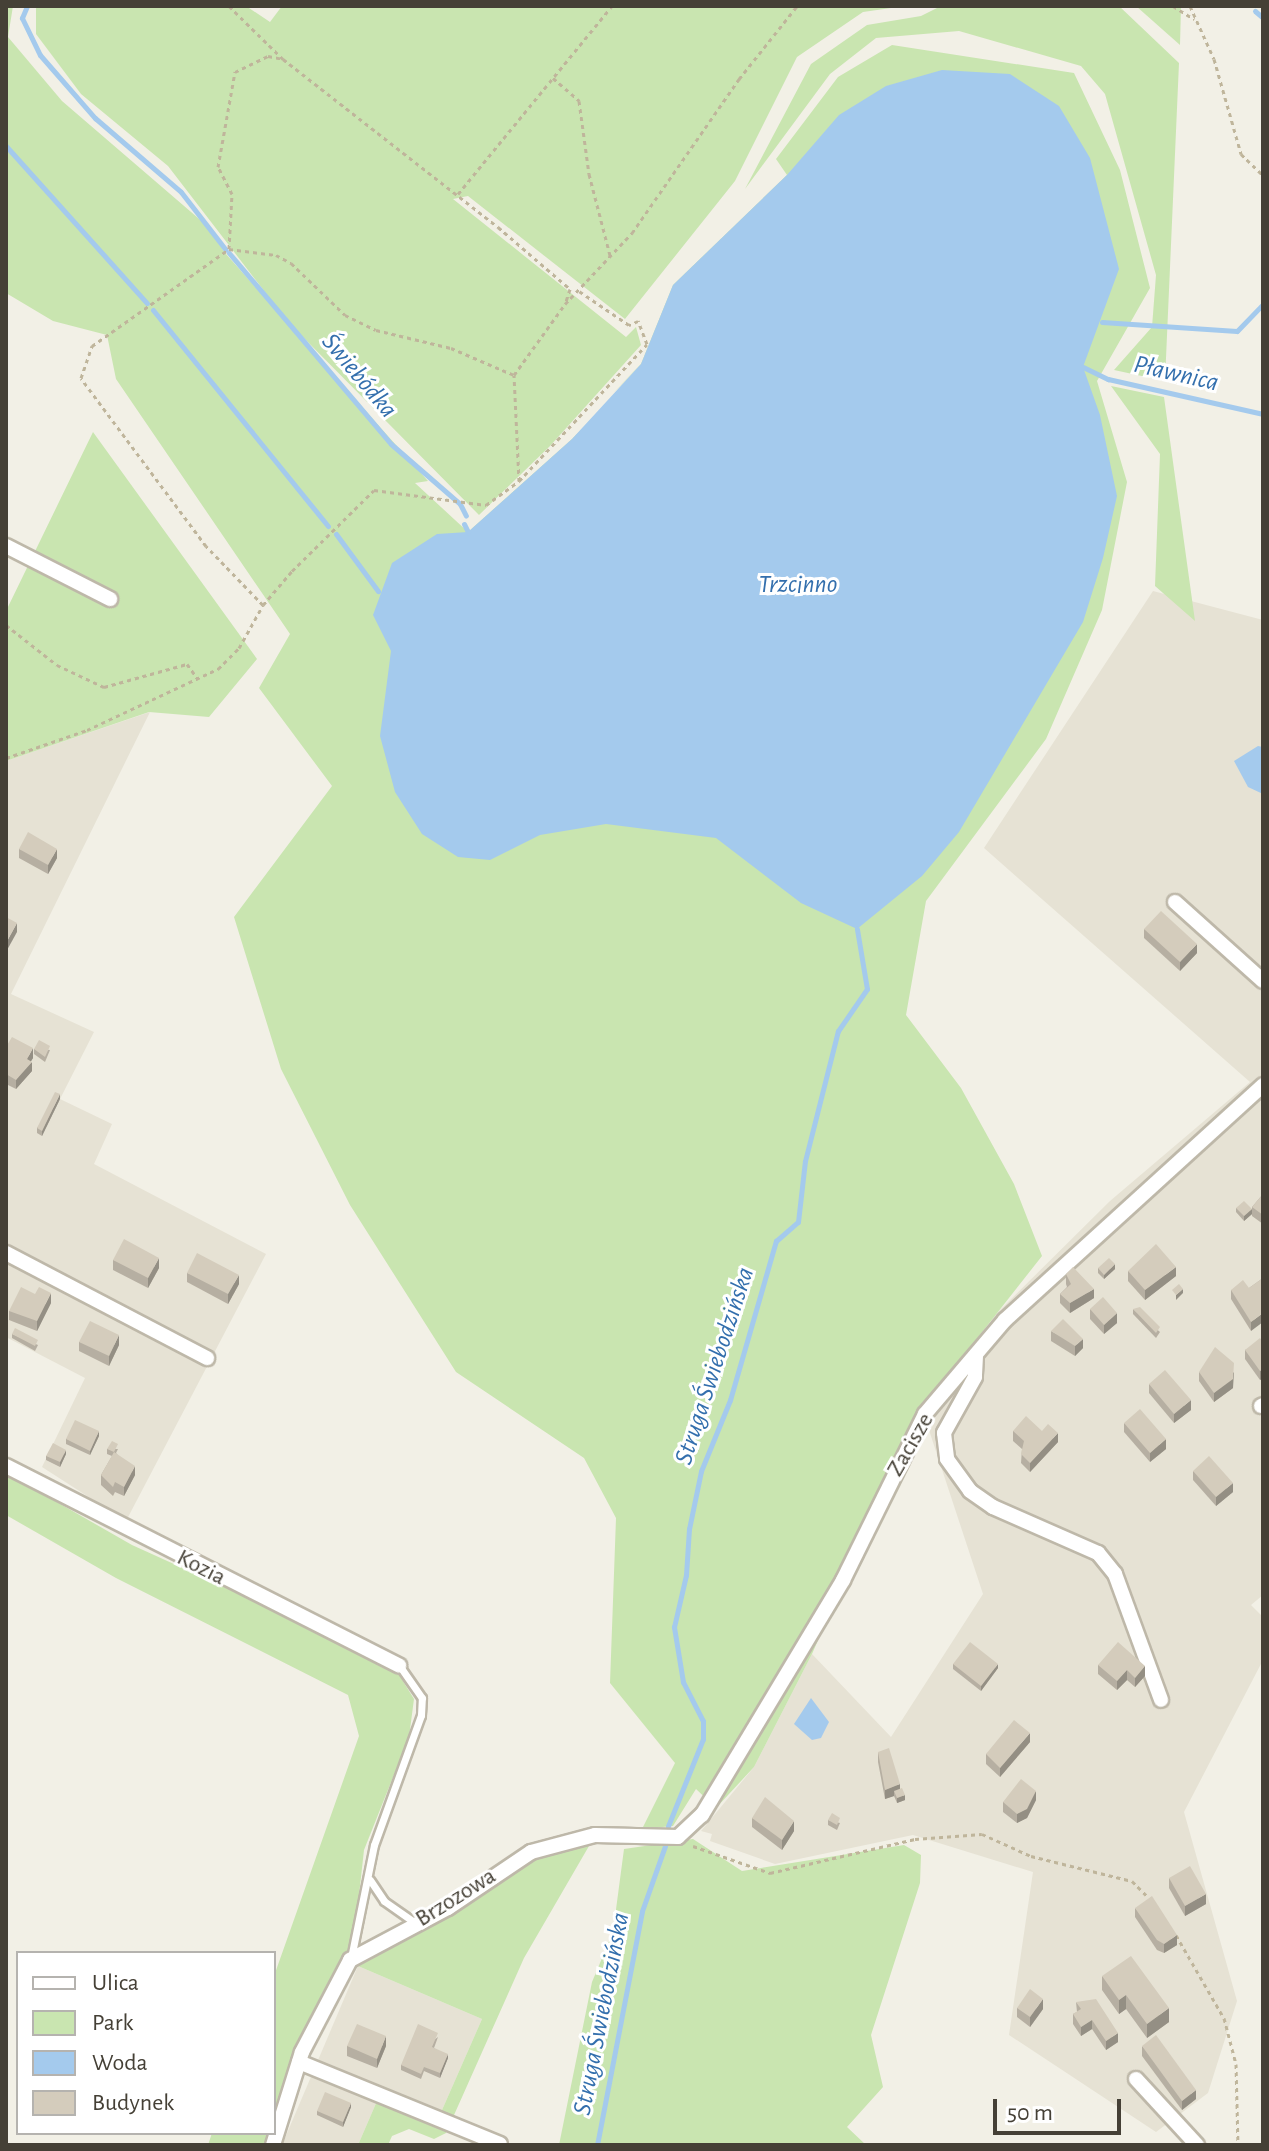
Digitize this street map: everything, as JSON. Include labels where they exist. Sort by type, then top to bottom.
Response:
[{"type":"street","points":[[6,546],[110,599]]},
{"type":"street","points":[[1175,902],[1263,981]]},
{"type":"street","name":"Zacisze","points":[[678,1837],[718,1794],[797,1661],[843,1580],[925,1414],[1005,1320],[1108,1221],[1263,1085]]},
{"type":"street","points":[[6,1253],[207,1358]]},
{"type":"street","points":[[976,1356],[975,1377],[944,1433],[947,1459],[970,1491],[993,1507],[1098,1553],[1115,1574],[1161,1700]]},
{"type":"street","name":"Kozia","points":[[6,1466],[399,1665]]},
{"type":"street","name":"Brzozowa","points":[[273,2145],[299,2062],[322,2006],[350,1960],[448,1908],[531,1852],[563,1841],[595,1835],[678,1837]]},
{"type":"street","points":[[299,2062],[500,2144]]},
{"type":"street","points":[[1136,2079],[1197,2145]]},
{"type":"lane","points":[[350,1960],[370,1880],[374,1845],[421,1715],[422,1698],[399,1665]]},
{"type":"lane","points":[[370,1880],[384,1901],[416,1923]]},
{"type":"path","points":[[229,6],[283,59],[458,194],[570,289],[565,304]]},
{"type":"path","points":[[458,194],[612,6]]},
{"type":"path","points":[[519,481],[514,375],[565,304],[611,256],[797,6]]},
{"type":"path","points":[[1173,6],[1196,20]]},
{"type":"path","points":[[1190,6],[1214,59],[1241,154],[1263,175]]},
{"type":"path","points":[[229,249],[232,194],[218,167],[235,72],[268,56],[283,59]]},
{"type":"path","points":[[553,78],[579,101],[589,174],[611,256]]},
{"type":"path","points":[[263,605],[206,546],[81,378],[92,346],[229,249],[276,255],[291,263],[345,315],[376,330],[451,348],[514,375]]},
{"type":"path","points":[[6,758],[87,730],[198,679],[229,659],[263,605],[323,537],[374,490],[486,505],[519,481],[647,344],[638,321],[629,325],[579,291]]},
{"type":"path","points":[[6,625],[57,665],[104,687],[187,664],[198,679]]},
{"type":"path","points":[[678,1837],[726,1862],[770,1873],[915,1839],[982,1834],[1031,1856],[1132,1881],[1155,1904]]},
{"type":"path","points":[[1172,1929],[1224,2018],[1236,2064],[1238,2145]]},
{"type":"shaded area","points":[[1153,591],[1263,620],[1263,1595],[1251,1605],[1263,1617],[1263,1660],[1184,1812],[1237,2001],[1208,2093],[1156,2132],[1009,2035],[1033,1872],[913,1835],[775,1864],[710,1841],[712,1834],[701,1831],[754,1767],[812,1654],[891,1737],[983,1594],[927,1424],[994,1316],[1110,1201],[1250,1082],[984,848]]},
{"type":"shaded area","points":[[150,712],[11,994],[94,1032],[60,1099],[112,1124],[94,1164],[266,1254],[126,1521],[42,1467],[85,1378],[6,1337],[6,761]]},
{"type":"shaded area","points":[[358,1966],[482,2019],[435,2126],[377,2101],[358,2145],[282,2145]]},
{"type":"green space","points":[[6,6],[13,6],[8,37],[62,101],[205,224],[226,254],[428,481],[415,483],[468,532],[572,439],[726,280],[613,393],[641,364],[673,285],[787,175],[776,159],[838,77],[892,45],[1074,73],[1120,170],[1150,288],[1097,381],[1127,482],[1102,610],[1046,739],[926,901],[906,1015],[961,1088],[1014,1184],[1042,1256],[916,1416],[812,1654],[754,1767],[716,1808],[696,1789],[673,1826],[642,1829],[675,1763],[610,1683],[616,1518],[584,1458],[456,1372],[350,1205],[281,1069],[234,917],[332,786],[259,688],[290,634],[116,379],[107,335],[53,321],[6,293]]},
{"type":"green space","points":[[36,6],[246,6],[270,22],[282,6],[905,6],[863,12],[797,57],[735,181],[625,319],[468,196],[453,199],[626,337],[636,327],[641,345],[550,446],[479,515],[288,322],[168,166],[81,94],[36,34]]},
{"type":"green space","points":[[941,6],[1119,6],[1179,63],[1165,381],[1114,370],[1152,327],[1156,275],[1105,94],[1081,66],[959,31],[876,38],[830,74],[745,189],[811,64],[867,25],[921,16]]},
{"type":"green space","points":[[1136,6],[1181,6],[1180,45]]},
{"type":"green space","points":[[1111,386],[1164,397],[1195,621],[1155,586],[1160,454]]},
{"type":"green space","points":[[93,432],[257,659],[209,717],[149,712],[6,761],[6,611]]},
{"type":"green space","points":[[6,1473],[132,1545],[368,1652],[396,1670],[414,1699],[409,1737],[364,1850],[356,1922],[344,1962],[276,2115],[276,1970],[359,1736],[348,1695],[116,1578],[6,1515]]},
{"type":"green space","points":[[693,1839],[742,1871],[904,1845],[921,1855],[920,1883],[871,2035],[883,2087],[847,2127],[866,2145],[559,2145],[592,1982],[613,1932],[624,1849]]},
{"type":"green space","points":[[570,1844],[589,1846],[524,1958],[446,2133],[434,2139],[409,2129],[392,2136],[388,2145],[358,2145],[377,2101],[435,2126],[482,2019],[358,1966],[531,1855]]},
{"type":"green space","points":[[211,2135],[268,2135],[265,2145],[208,2145]]},
{"type":"water","name":"Trzcinno","points":[[942,70],[1010,74],[1059,106],[1090,158],[1119,269],[1083,367],[1100,415],[1117,496],[1103,558],[1083,622],[959,832],[922,876],[857,929],[801,903],[716,838],[606,824],[540,835],[490,860],[458,857],[422,834],[395,792],[380,736],[391,651],[373,615],[392,563],[437,534],[468,532],[572,439],[641,364],[673,285],[787,175],[839,115],[886,86]]},
{"type":"water","points":[[1258,746],[1263,747],[1263,794],[1248,787],[1234,761]]},
{"type":"water","points":[[811,1698],[829,1722],[821,1738],[812,1740],[794,1724]]},
{"type":"building","points":[[28,832],[57,849],[48,865],[19,849]]},
{"type":"building","points":[[1161,911],[1197,944],[1180,962],[1144,929]]},
{"type":"building","points":[[6,917],[17,923],[6,943]]},
{"type":"building","points":[[12,1037],[33,1048],[27,1059],[32,1062],[16,1080],[6,1074],[6,1047]]},
{"type":"building","points":[[39,1040],[50,1046],[45,1057],[34,1049]]},
{"type":"building","points":[[55,1092],[60,1094],[42,1131],[37,1128]]},
{"type":"building","points":[[1263,1194],[1263,1215],[1252,1207]]},
{"type":"building","points":[[1244,1201],[1252,1209],[1244,1216],[1236,1208]]},
{"type":"building","points":[[124,1239],[159,1258],[148,1278],[113,1260]]},
{"type":"building","points":[[1156,1244],[1176,1267],[1145,1290],[1128,1271]]},
{"type":"building","points":[[197,1253],[239,1275],[228,1294],[187,1273]]},
{"type":"building","points":[[1109,1258],[1115,1264],[1104,1275],[1098,1268]]},
{"type":"building","points":[[1073,1267],[1094,1289],[1070,1303],[1060,1294],[1071,1284],[1066,1274]]},
{"type":"building","points":[[1263,1278],[1263,1313],[1251,1322],[1231,1290],[1243,1280],[1249,1288]]},
{"type":"building","points":[[1179,1284],[1183,1289],[1176,1295],[1172,1290]]},
{"type":"building","points":[[21,1287],[35,1294],[39,1287],[51,1293],[37,1321],[9,1311]]},
{"type":"building","points":[[1103,1297],[1117,1313],[1104,1325],[1090,1309]]},
{"type":"building","points":[[1140,1307],[1160,1327],[1156,1333],[1133,1309]]},
{"type":"building","points":[[1063,1319],[1083,1339],[1075,1346],[1051,1331]]},
{"type":"building","points":[[90,1321],[119,1335],[109,1356],[79,1342]]},
{"type":"building","points":[[15,1328],[38,1340],[35,1346],[12,1334]]},
{"type":"building","points":[[1260,1338],[1263,1342],[1263,1369],[1260,1371],[1245,1350]]},
{"type":"building","points":[[1215,1347],[1234,1363],[1233,1379],[1214,1393],[1199,1372]]},
{"type":"building","points":[[1165,1370],[1191,1400],[1174,1414],[1149,1384]]},
{"type":"building","points":[[1140,1409],[1166,1439],[1150,1453],[1124,1423]]},
{"type":"building","points":[[1026,1416],[1042,1431],[1048,1424],[1058,1433],[1030,1463],[1021,1454],[1024,1441],[1013,1431]]},
{"type":"building","points":[[75,1420],[99,1431],[90,1451],[66,1439]]},
{"type":"building","points":[[112,1441],[118,1444],[114,1452],[107,1449]]},
{"type":"building","points":[[53,1443],[66,1450],[60,1462],[46,1456]]},
{"type":"building","points":[[114,1452],[135,1466],[124,1487],[115,1482],[113,1487],[101,1475]]},
{"type":"building","points":[[1209,1456],[1233,1483],[1216,1497],[1193,1471]]},
{"type":"building","points":[[970,1642],[998,1664],[981,1686],[953,1664]]},
{"type":"building","points":[[1118,1642],[1145,1666],[1135,1678],[1127,1670],[1117,1681],[1098,1665]]},
{"type":"building","points":[[1014,1720],[1030,1733],[1000,1768],[986,1754]]},
{"type":"building","points":[[889,1748],[900,1784],[885,1790],[878,1752]]},
{"type":"building","points":[[1021,1779],[1036,1791],[1027,1809],[1017,1814],[1003,1802]]},
{"type":"building","points":[[902,1788],[905,1795],[897,1798],[894,1791]]},
{"type":"building","points":[[765,1797],[794,1821],[782,1840],[752,1818]]},
{"type":"building","points":[[832,1813],[840,1818],[837,1825],[828,1820]]},
{"type":"building","points":[[1190,1866],[1206,1894],[1185,1906],[1169,1878]]},
{"type":"building","points":[[1152,1896],[1177,1935],[1164,1944],[1157,1940],[1135,1908]]},
{"type":"building","points":[[1131,1956],[1169,2008],[1147,2024],[1126,1995],[1119,2000],[1102,1976]]},
{"type":"building","points":[[1030,1989],[1043,1999],[1030,2017],[1017,2008]]},
{"type":"building","points":[[1096,1999],[1118,2033],[1106,2041],[1092,2020],[1081,2027],[1073,2014],[1081,2009],[1076,2002]]},
{"type":"building","points":[[357,2024],[386,2036],[377,2059],[347,2046]]},
{"type":"building","points":[[418,2024],[438,2033],[432,2047],[448,2054],[440,2073],[424,2067],[421,2074],[401,2065]]},
{"type":"building","points":[[1156,2035],[1196,2090],[1182,2101],[1142,2046]]},
{"type":"building","points":[[325,2092],[351,2103],[343,2122],[317,2111]]},
{"type":"waterway","name":"Świebódka","points":[[27,6],[22,18],[40,55],[95,118],[181,192],[226,250]]},
{"type":"waterway","points":[[1255,11],[1263,18]]},
{"type":"waterway","points":[[6,146],[147,303]]},
{"type":"waterway","name":"Świebódka","points":[[229,253],[391,444],[460,504],[466,516]]},
{"type":"waterway","points":[[1102,322],[1237,331],[1263,304]]},
{"type":"waterway","points":[[153,310],[328,526]]},
{"type":"waterway","name":"Pławnica","points":[[1083,367],[1108,379],[1263,414]]},
{"type":"waterway","name":"Świebódka","points":[[464,524],[468,532]]},
{"type":"waterway","points":[[336,534],[378,591]]},
{"type":"waterway","name":"Struga Świebodzińska","points":[[668,1826],[703,1739],[703,1721],[683,1682],[674,1627],[686,1575],[689,1529],[701,1471],[730,1400],[776,1241],[798,1222],[805,1161],[838,1031],[867,989],[857,929]]},
{"type":"waterway","name":"Struga Świebodzińska","points":[[597,2145],[642,1911],[665,1846]]}]
